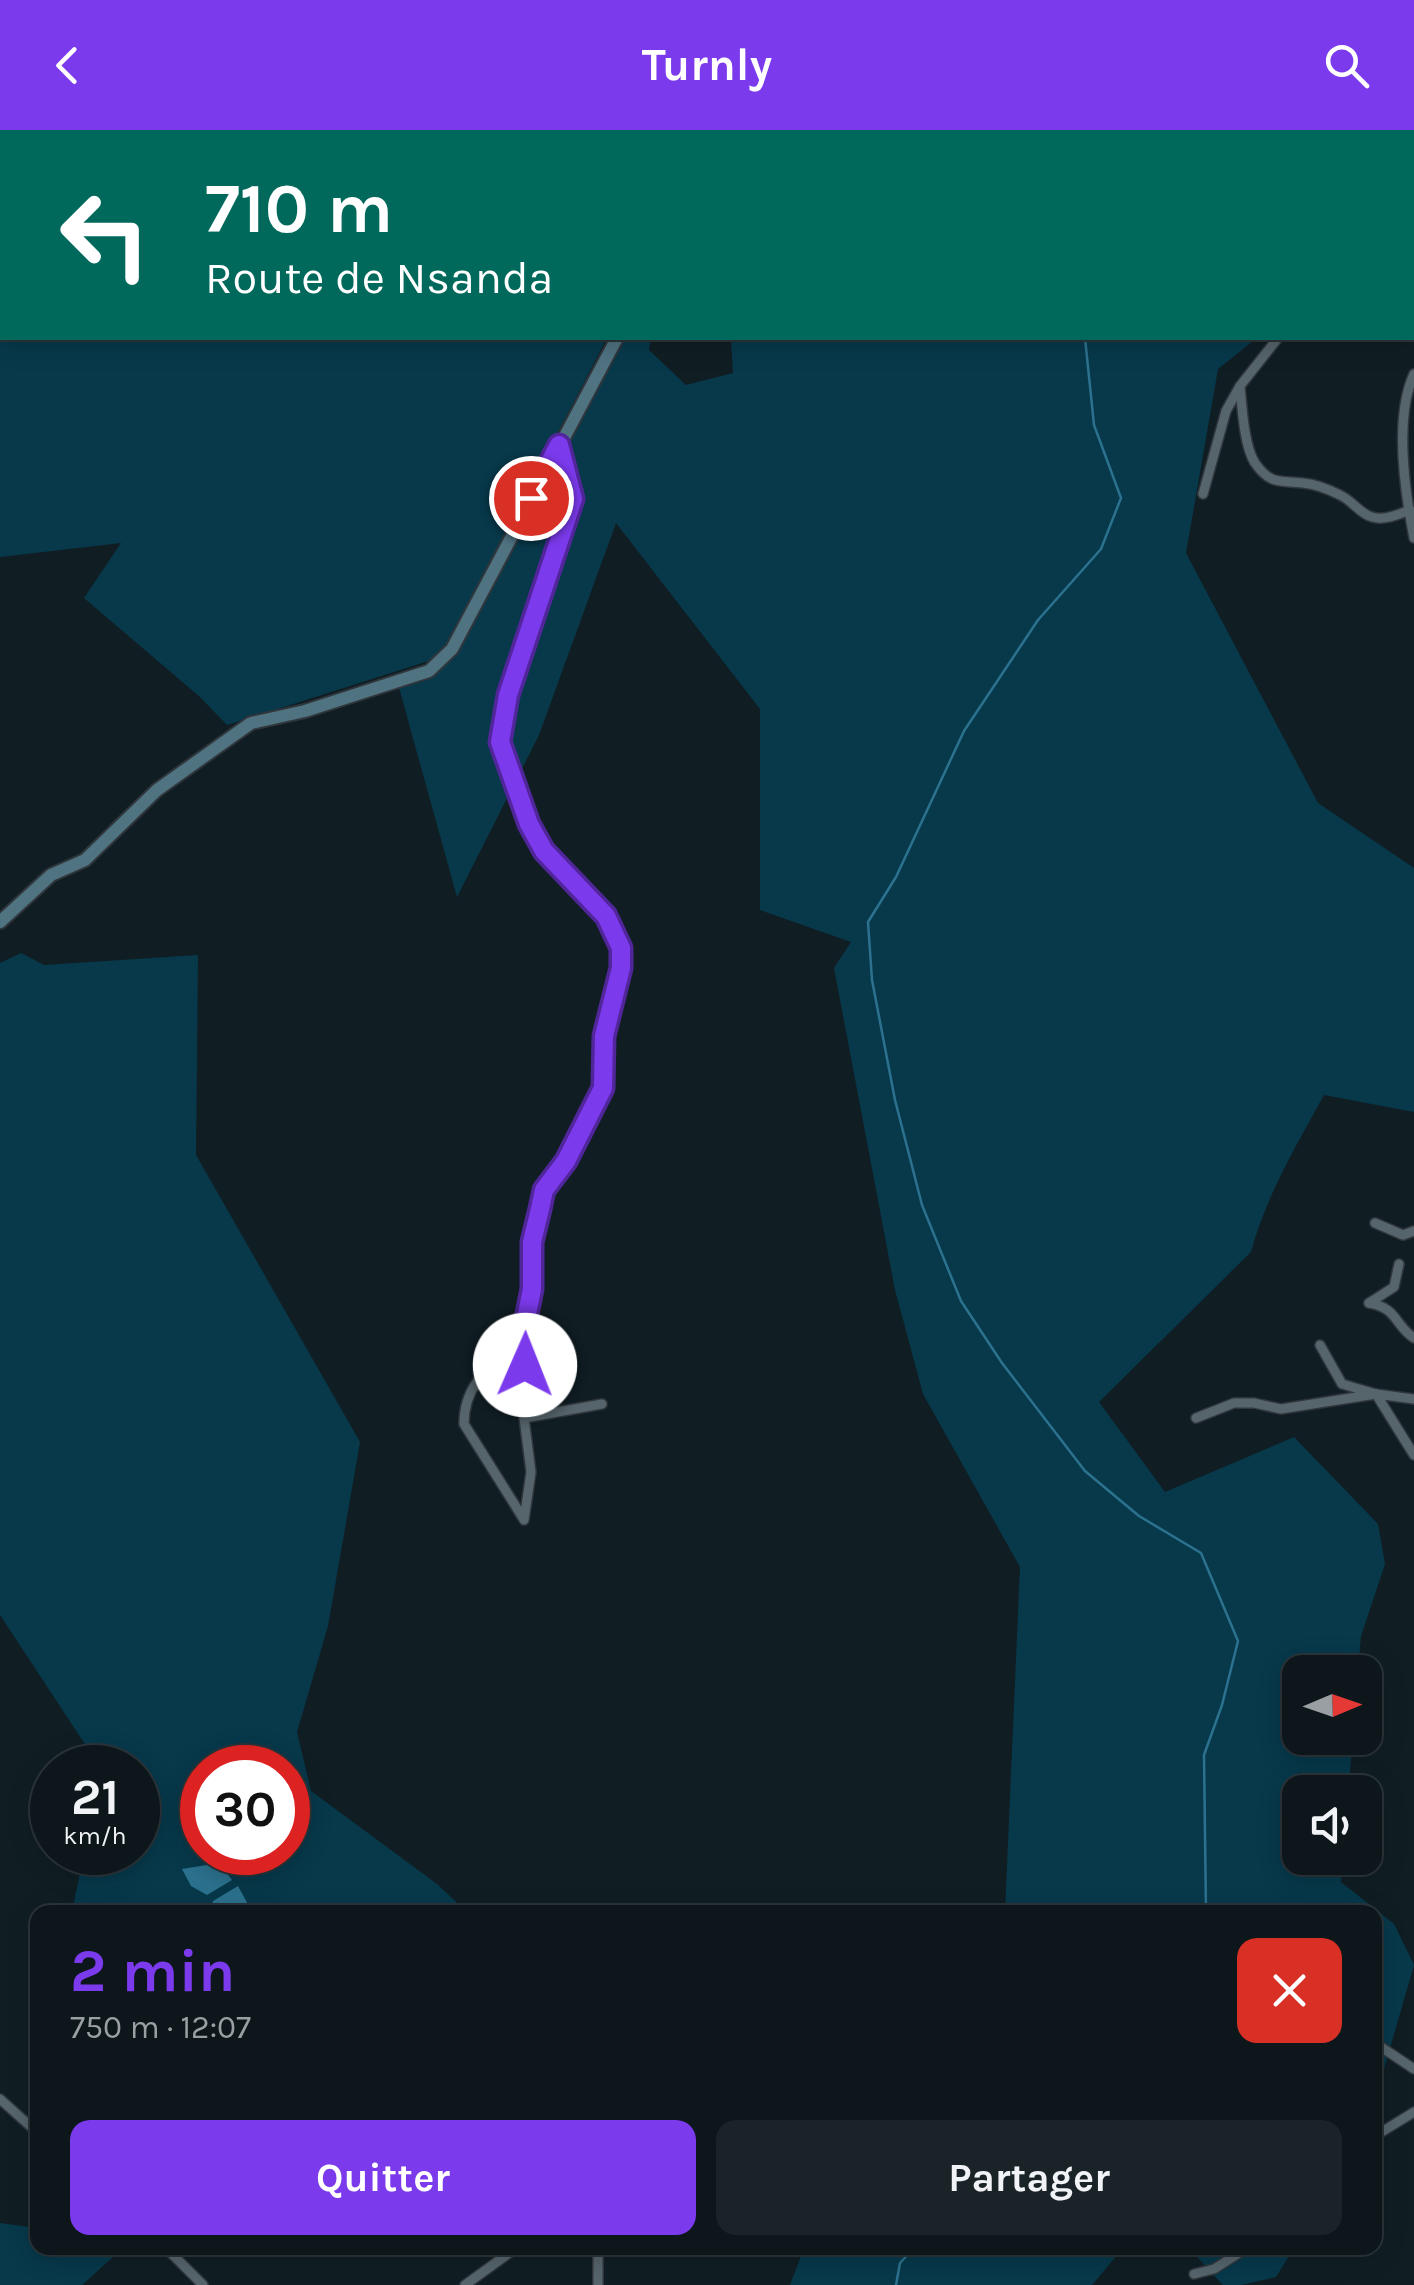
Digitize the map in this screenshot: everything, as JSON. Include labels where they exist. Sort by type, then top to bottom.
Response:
[{"type":"street","points":[[0,922],[52,874],[85,860],[157,790],[250,724],[305,712],[429,671],[452,649],[616,340]]},
{"type":"street","points":[[1203,494],[1218,434],[1240,386],[1276,340]]},
{"type":"street","points":[[1414,374],[1406,397],[1404,442],[1414,538]]},
{"type":"street","points":[[1240,386],[1254,460],[1272,479],[1338,494],[1379,519],[1410,510]]},
{"type":"street","points":[[524,1338],[470,1387],[464,1424],[524,1520],[531,1472],[524,1418],[524,1338],[532,1289],[532,1242],[544,1190],[566,1161],[603,1088],[604,1036],[621,968],[621,948],[606,916],[544,851],[529,824],[500,742],[508,695],[573,499],[559,445]]},
{"type":"street","points":[[1375,1223],[1403,1235],[1414,1231]]},
{"type":"street","points":[[1399,1264],[1394,1288],[1369,1303],[1393,1312],[1408,1336],[1414,1338]]},
{"type":"street","points":[[1320,1345],[1342,1384],[1414,1399]]},
{"type":"street","points":[[1196,1418],[1234,1402],[1281,1409],[1376,1394]]},
{"type":"street","points":[[1376,1394],[1414,1454]]},
{"type":"street","points":[[524,1418],[602,1404]]},
{"type":"street","points":[[1382,2048],[1414,2069]]},
{"type":"street","points":[[0,2099],[30,2127]]},
{"type":"street","points":[[1382,2132],[1414,2112]]},
{"type":"street","points":[[173,2255],[203,2285]]},
{"type":"street","points":[[465,2285],[506,2255]]},
{"type":"street","points":[[598,2255],[598,2285]]},
{"type":"street","points":[[1206,2285],[1194,2274],[1214,2269],[1236,2255]]},
{"type":"shaded area","points":[[0,340],[606,340],[441,657],[227,725],[200,697],[84,598],[121,543],[0,557]]},
{"type":"shaded area","points":[[620,340],[651,340],[649,350],[686,385],[733,373],[731,340],[1254,340],[1218,369],[1186,553],[1318,803],[1414,868],[1414,1112],[1324,1095],[1273,1191],[1251,1252],[1099,1402],[1165,1492],[1294,1437],[1378,1524],[1385,1564],[1361,1636],[1359,1655],[1282,1655],[1282,1755],[1351,1755],[1350,1775],[1282,1775],[1282,1875],[1342,1875],[1341,1882],[1370,1905],[1005,1905],[1020,1567],[923,1394],[895,1290],[834,968],[851,942],[760,910],[760,709],[616,523],[539,735],[457,897],[398,684],[457,650]]},
{"type":"shaded area","points":[[21,953],[44,965],[198,955],[196,1155],[360,1442],[328,1626],[297,1732],[300,1745],[180,1745],[180,1875],[310,1875],[310,1787],[460,1905],[73,1905],[80,1875],[160,1875],[160,1745],[86,1745],[0,1615],[0,963]]},
{"type":"shaded area","points":[[185,1875],[228,1875],[232,1880],[207,1895],[191,1886]]},
{"type":"shaded area","points":[[238,1886],[248,1905],[212,1905]]},
{"type":"shaded area","points":[[1382,1914],[1394,1924],[1414,1965],[1382,2076]]},
{"type":"shaded area","points":[[0,2223],[30,2227],[30,2255],[115,2255],[82,2285],[0,2285]]},
{"type":"shaded area","points":[[801,2255],[1117,2255],[1092,2285],[790,2285]]},
{"type":"shaded area","points":[[1195,2255],[1290,2255],[1276,2277],[1223,2285]]},
{"type":"waterway","points":[[1085,340],[1094,425],[1121,498],[1101,549],[1038,620],[964,731],[896,877],[868,922],[872,980],[895,1100],[922,1205],[961,1301],[1002,1363],[1085,1471],[1139,1516],[1201,1553],[1238,1641],[1204,1755],[1206,1905]]},
{"type":"waterway","points":[[896,2285],[900,2263],[907,2255]]},
{"type":"route","points":[[525,1365],[524,1329],[532,1289],[532,1242],[544,1190],[566,1161],[603,1088],[604,1036],[621,968],[621,948],[606,916],[544,851],[529,824],[500,742],[508,695],[573,499],[559,445],[531,498]]}]
